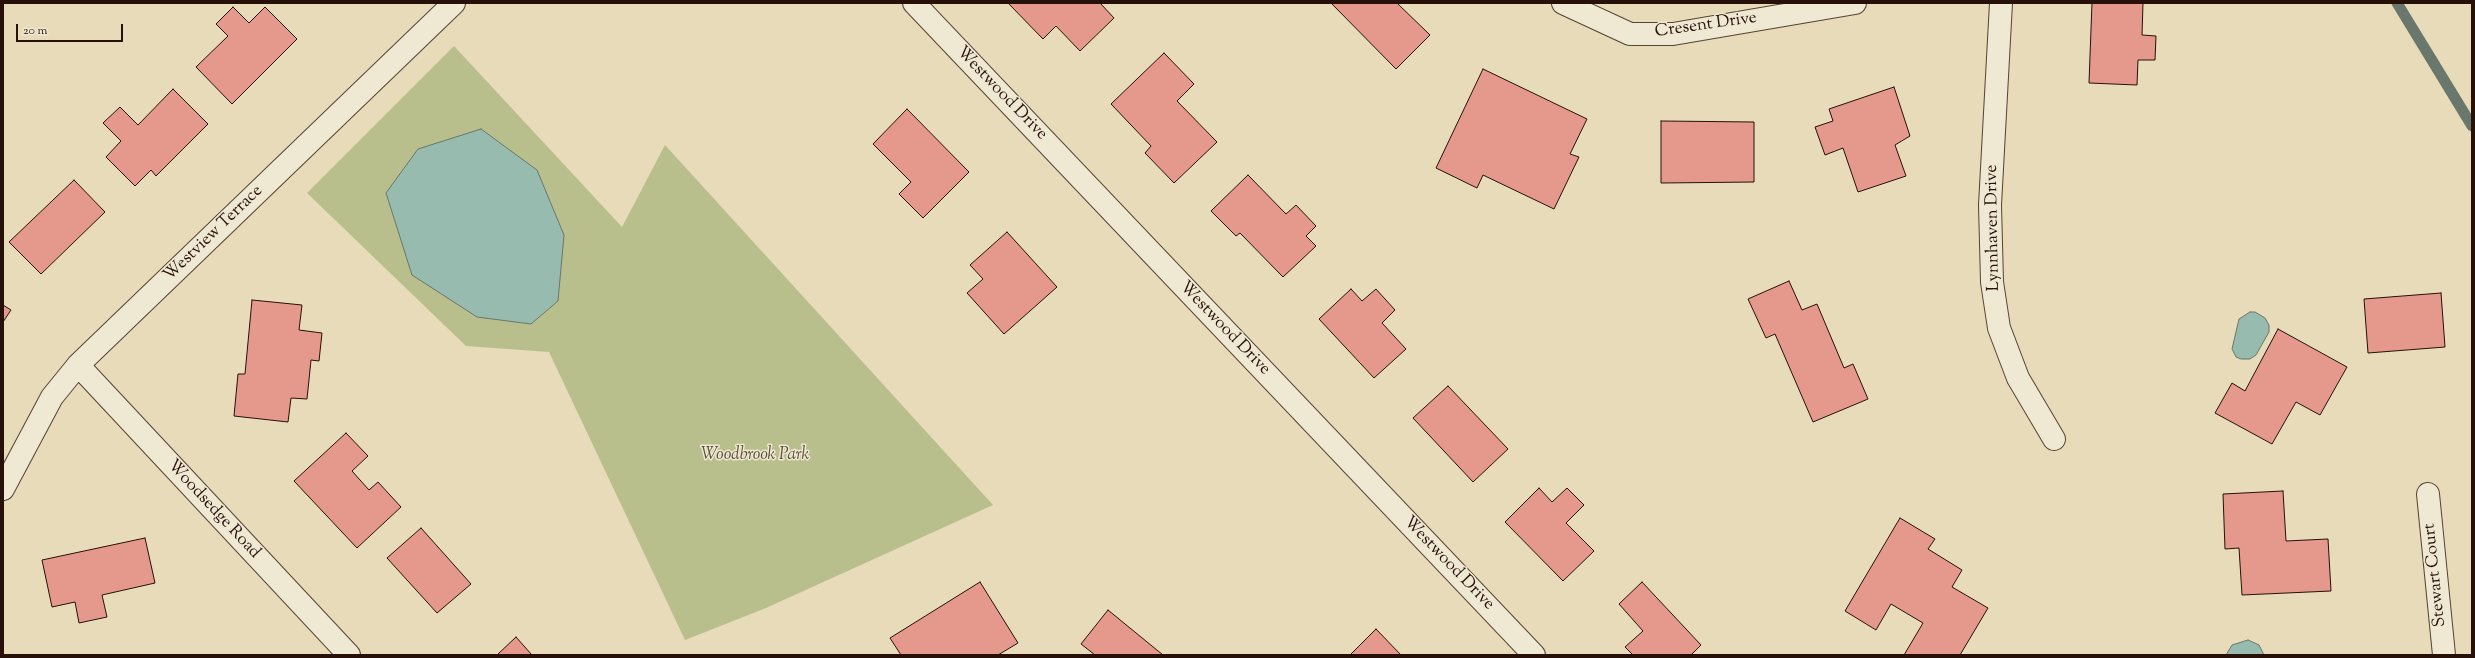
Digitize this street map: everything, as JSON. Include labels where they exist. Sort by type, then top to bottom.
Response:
[{"type":"street","name":"Westview Terrace","points":[[3,489],[52,397],[78,365],[454,3]]},
{"type":"street","name":"Westwood Drive","points":[[914,3],[1534,655]]},
{"type":"street","name":"Cresent Drive","points":[[1563,3],[1630,34],[1666,34],[1855,3]]},
{"type":"street","name":"Lynnhaven Drive","points":[[2001,3],[1990,205],[1992,282],[1999,328],[2018,378],[2054,439]]},
{"type":"street","name":"Woodsedge Road","points":[[78,365],[348,655]]},
{"type":"street","name":"Stewart Court","points":[[2428,494],[2444,655]]},
{"type":"green space","name":"Woodbrook Park","points":[[454,46],[622,227],[665,145],[993,505],[766,608],[685,640],[549,352],[466,346],[307,193]]},
{"type":"water","points":[[481,129],[537,170],[564,235],[558,301],[531,324],[477,317],[412,275],[386,193],[418,149]]},
{"type":"water","points":[[2250,312],[2255,312],[2265,318],[2269,325],[2269,332],[2256,355],[2250,359],[2241,359],[2236,357],[2232,349],[2239,319]]},
{"type":"water","points":[[2248,640],[2259,645],[2264,655],[2226,655],[2232,645]]},
{"type":"building","points":[[1008,3],[1100,3],[1114,18],[1080,51],[1056,26],[1043,39]]},
{"type":"building","points":[[1331,3],[1397,3],[1430,35],[1396,69]]},
{"type":"building","points":[[2092,3],[2143,3],[2142,35],[2156,36],[2155,60],[2138,60],[2137,85],[2089,83]]},
{"type":"building","points":[[233,7],[249,23],[265,7],[297,39],[232,104],[196,67],[228,36],[216,24]]},
{"type":"building","points":[[1164,53],[1194,84],[1177,101],[1217,142],[1174,183],[1145,153],[1151,146],[1111,104]]},
{"type":"building","points":[[1483,69],[1587,119],[1570,154],[1579,157],[1554,209],[1483,175],[1477,188],[1436,168]]},
{"type":"building","points":[[1894,87],[1910,136],[1895,145],[1906,176],[1858,192],[1843,148],[1825,155],[1815,127],[1833,121],[1829,109]]},
{"type":"building","points":[[173,89],[208,124],[156,176],[151,170],[135,186],[106,157],[121,141],[103,123],[120,107],[138,125]]},
{"type":"building","points":[[907,109],[969,172],[923,218],[899,194],[911,182],[873,144]]},
{"type":"building","points":[[1661,121],[1754,122],[1754,182],[1661,183]]},
{"type":"building","points":[[1248,175],[1286,214],[1296,205],[1316,226],[1306,236],[1316,246],[1283,277],[1240,233],[1236,236],[1211,211]]},
{"type":"building","points":[[74,180],[105,212],[41,274],[9,242]]},
{"type":"building","points":[[1007,232],[1057,287],[1004,334],[967,293],[983,279],[970,265]]},
{"type":"building","points":[[1789,281],[1802,310],[1817,304],[1844,368],[1853,364],[1868,399],[1813,422],[1775,334],[1766,338],[1748,299]]},
{"type":"building","points":[[1351,289],[1362,301],[1376,289],[1395,310],[1382,323],[1406,349],[1374,378],[1319,319]]},
{"type":"building","points":[[2441,293],[2445,347],[2368,353],[2364,299]]},
{"type":"building","points":[[252,300],[302,305],[299,330],[322,333],[319,361],[311,360],[307,399],[291,398],[288,422],[234,416],[238,374],[245,374]]},
{"type":"building","points":[[3,305],[11,310],[3,322]]},
{"type":"building","points":[[2278,329],[2347,367],[2320,415],[2296,402],[2272,444],[2215,413],[2232,383],[2245,391]]},
{"type":"building","points":[[1448,386],[1508,449],[1473,482],[1413,418]]},
{"type":"building","points":[[346,433],[368,456],[352,471],[369,490],[378,482],[401,507],[357,548],[294,481]]},
{"type":"building","points":[[1539,488],[1552,502],[1567,488],[1584,505],[1566,523],[1594,551],[1563,581],[1505,522]]},
{"type":"building","points":[[2283,491],[2286,541],[2328,539],[2331,591],[2242,595],[2239,548],[2225,549],[2223,494]]},
{"type":"building","points":[[1900,518],[1935,539],[1928,549],[1962,570],[1952,587],[1988,608],[1960,655],[1904,655],[1923,623],[1891,604],[1876,630],[1845,611]]},
{"type":"building","points":[[421,528],[471,584],[437,613],[387,558]]},
{"type":"building","points":[[145,538],[155,583],[102,595],[107,617],[79,623],[75,602],[52,607],[42,560]]},
{"type":"building","points":[[980,582],[1018,643],[998,655],[901,655],[890,638]]},
{"type":"building","points":[[1642,582],[1701,645],[1691,655],[1633,655],[1625,647],[1643,631],[1619,604]]},
{"type":"building","points":[[1108,610],[1163,655],[1095,655],[1081,644]]},
{"type":"building","points":[[1376,629],[1401,655],[1350,655]]},
{"type":"building","points":[[516,637],[532,655],[497,655]]},
{"type":"waterway","points":[[2397,3],[2472,126]]}]
